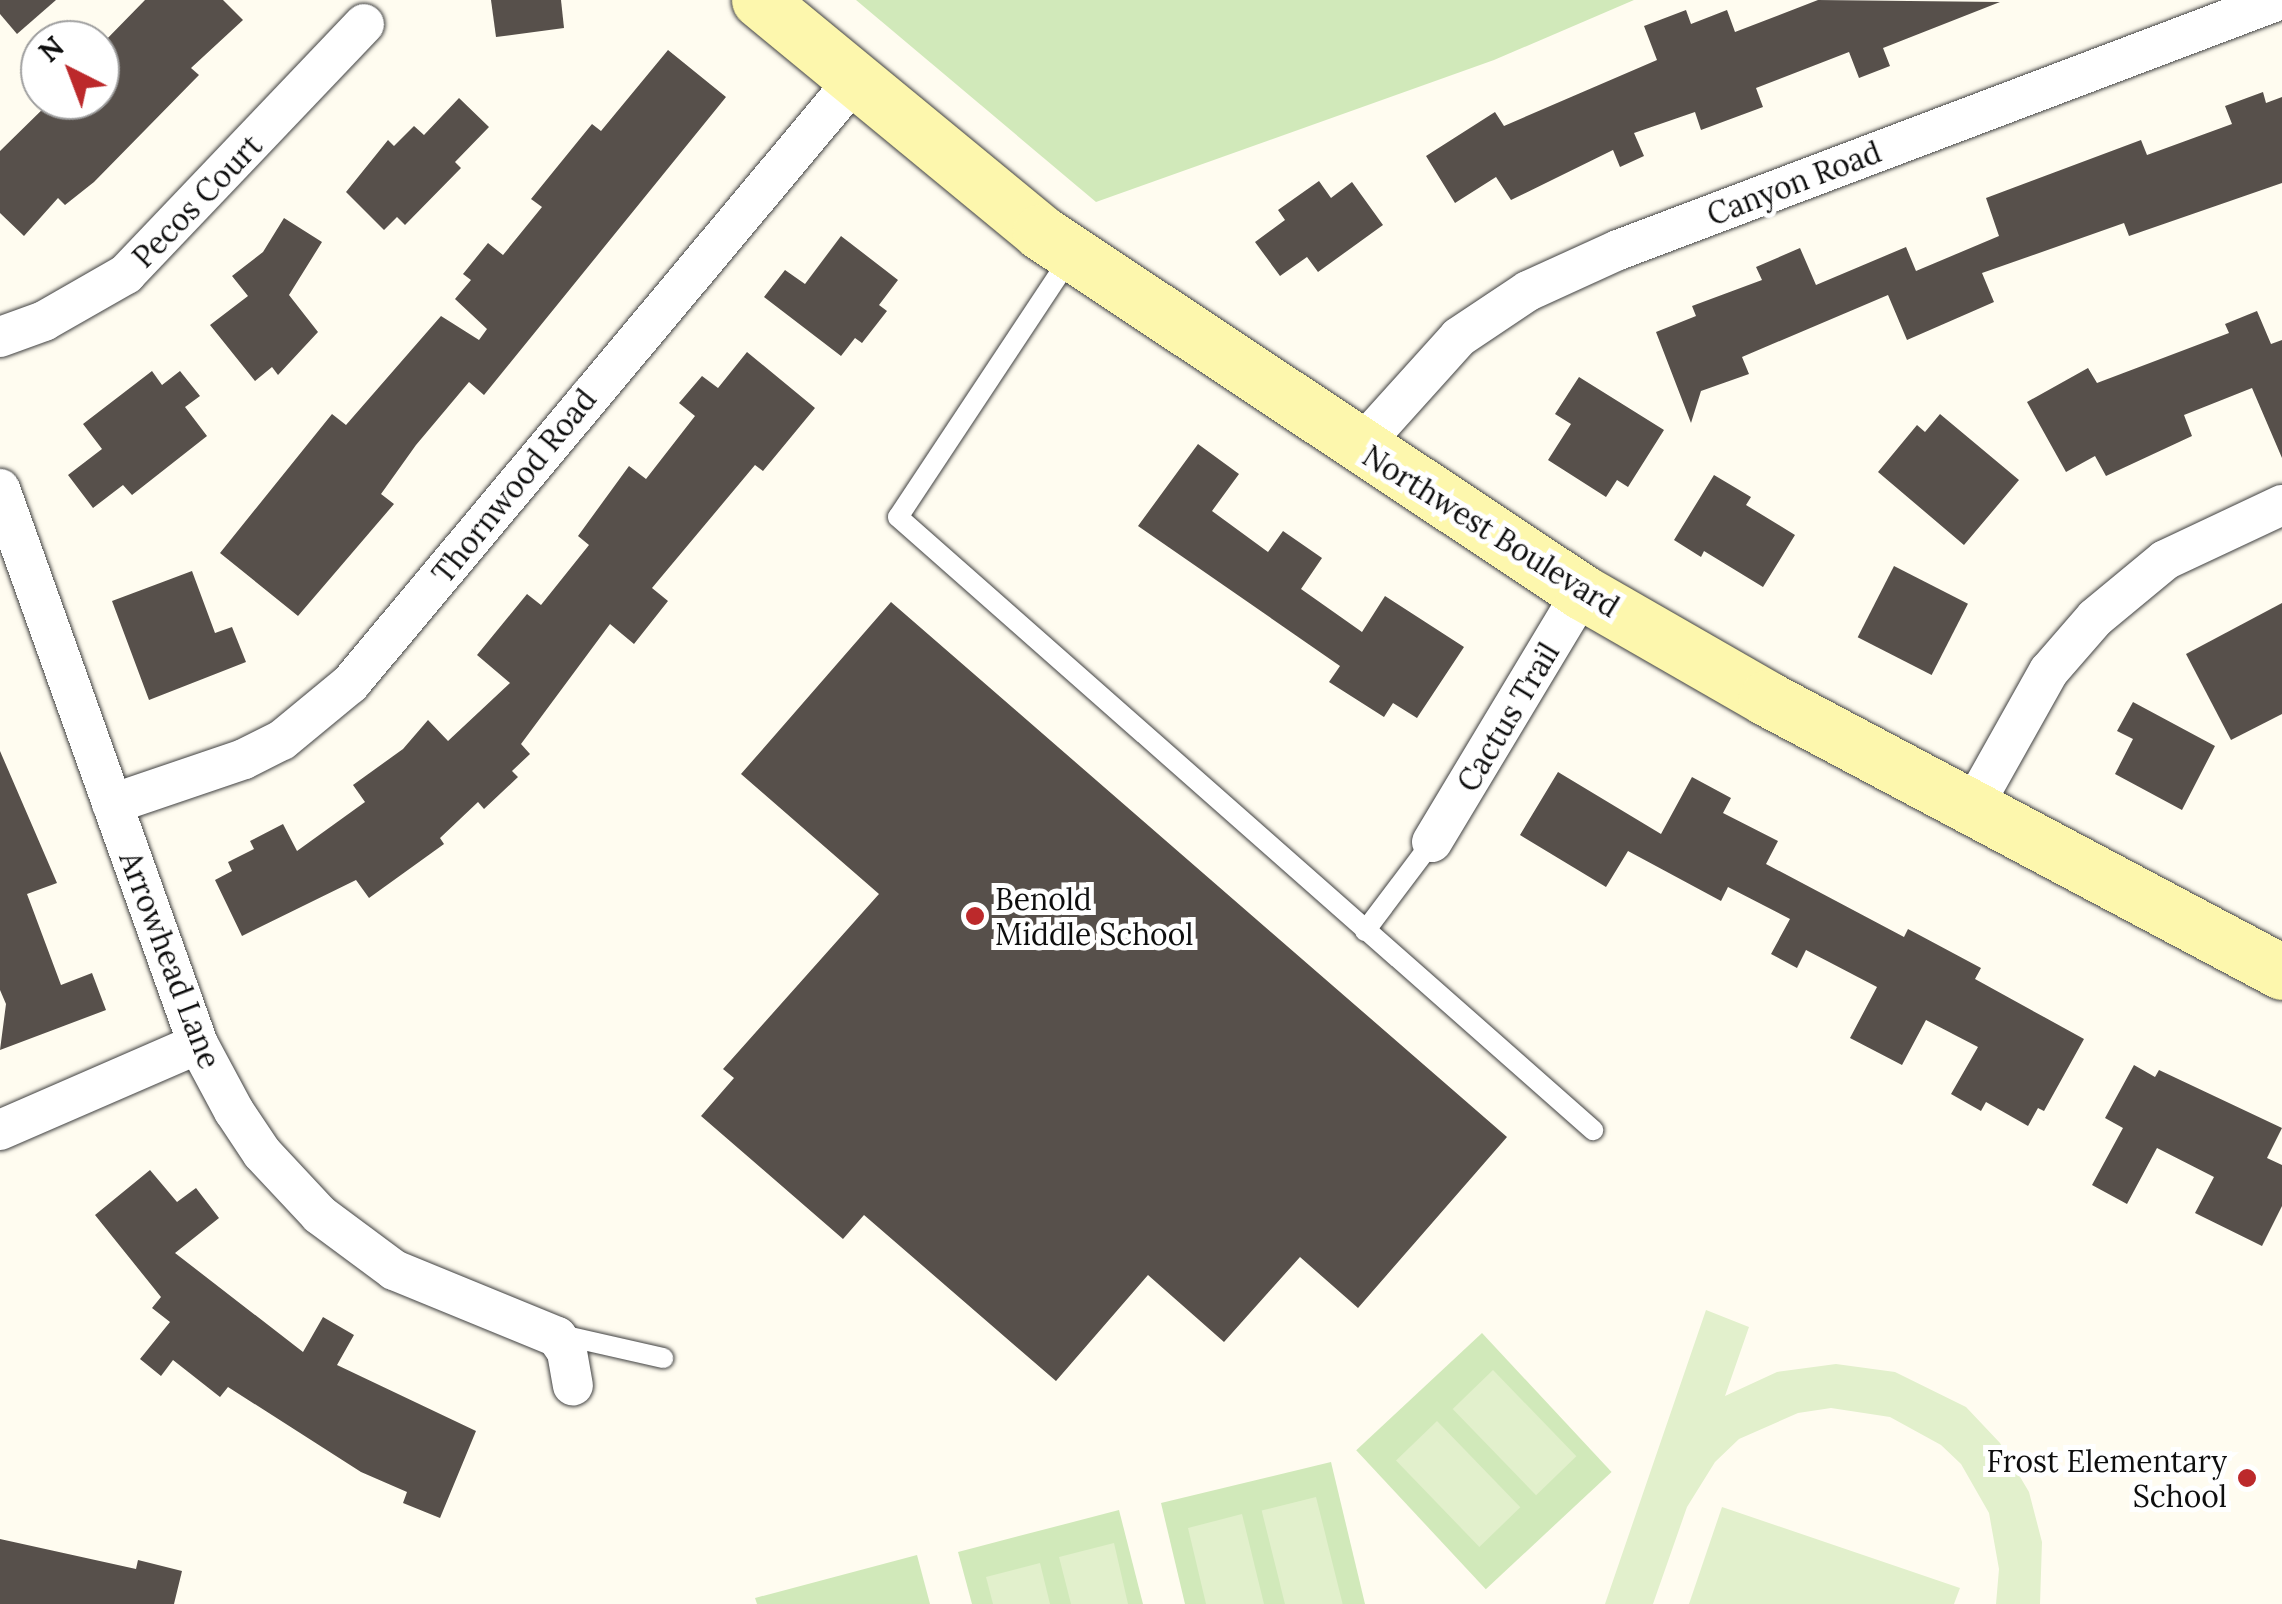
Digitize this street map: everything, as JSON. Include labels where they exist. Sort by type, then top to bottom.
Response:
[{"type":"street","name":"Northwest Boulevard","points":[[759,0],[854,82],[1072,254],[1359,448],[1582,592],[1972,808],[2282,972]]},
{"type":"street","name":"Canyon Road","points":[[1359,448],[1459,337],[1528,291],[1618,250],[2280,0]]},
{"type":"street","name":"Pecos Court","points":[[0,337],[44,321],[126,274],[364,24]]},
{"type":"street","name":"Thornwood Road","points":[[112,804],[244,759],[282,740],[350,684],[854,82]]},
{"type":"street","name":"Arrowhead Lane","points":[[0,489],[198,1044],[262,1153],[320,1216],[421,1284],[547,1332]]},
{"type":"street","points":[[1972,808],[2049,672],[2095,618],[2165,560],[2282,505]]},
{"type":"street","name":"Cactus Trail","points":[[1432,842],[1582,592]]},
{"type":"street","points":[[0,1130],[198,1044]]},
{"type":"street","points":[[547,1332],[567,1352],[573,1385]]},
{"type":"lane","points":[[1072,254],[898,518],[1593,1130]]},
{"type":"lane","points":[[1364,930],[1432,842]]},
{"type":"lane","points":[[547,1332],[663,1358]]},
{"type":"green space","points":[[856,0],[1634,0],[1494,60],[1096,202]]},
{"type":"green space","points":[[1706,1310],[1749,1327],[1725,1396],[1777,1372],[1836,1364],[1895,1372],[1966,1407],[2000,1443],[2029,1492],[2042,1542],[2040,1604],[1996,1604],[1999,1569],[1989,1513],[1961,1464],[1941,1445],[1890,1417],[1831,1408],[1798,1413],[1739,1439],[1715,1462],[1687,1507],[1653,1604],[1605,1604]]},
{"type":"green space","points":[[1482,1333],[1612,1472],[1486,1589],[1356,1450]]},
{"type":"green space","points":[[1493,1370],[1576,1456],[1536,1495],[1453,1409]]},
{"type":"green space","points":[[1437,1421],[1520,1507],[1479,1547],[1396,1461]]},
{"type":"green space","points":[[1331,1462],[1365,1604],[1185,1604],[1161,1503]]},
{"type":"green space","points":[[1316,1497],[1343,1604],[1285,1604],[1262,1511]]},
{"type":"green space","points":[[1722,1507],[1960,1588],[1954,1604],[1689,1604]]},
{"type":"green space","points":[[1119,1510],[1143,1604],[972,1604],[958,1552]]},
{"type":"green space","points":[[1242,1514],[1264,1604],[1206,1604],[1188,1528]]},
{"type":"green space","points":[[1114,1543],[1128,1604],[1071,1604],[1059,1557]]},
{"type":"green space","points":[[917,1555],[930,1604],[757,1604],[755,1598]]},
{"type":"green space","points":[[1040,1563],[1050,1604],[993,1604],[986,1577]]},
{"type":"building","points":[[0,0],[56,0],[33,20],[20,20],[17,34],[0,14]]},
{"type":"building","points":[[145,0],[223,0],[243,20],[191,68],[199,75],[94,182],[65,205],[58,198],[24,236],[0,213],[0,151],[32,120],[120,120],[120,26]]},
{"type":"building","points":[[491,0],[561,0],[564,28],[496,37]]},
{"type":"building","points":[[1818,0],[2000,2],[1883,48],[1890,66],[1859,78],[1849,52],[1756,88],[1763,107],[1701,130],[1695,112],[1634,133],[1644,156],[1620,167],[1613,150],[1511,200],[1496,177],[1455,203],[1426,156],[1495,112],[1504,126],[1657,60],[1644,26],[1686,10],[1691,24],[1727,10],[1735,32]]},
{"type":"building","points":[[668,50],[726,97],[484,395],[469,382],[416,445],[381,494],[394,504],[298,616],[220,553],[332,414],[346,425],[441,316],[479,340],[487,329],[455,299],[471,280],[463,274],[488,243],[503,255],[542,207],[531,199],[592,124],[601,131]]},
{"type":"building","points":[[2263,92],[2266,103],[2282,97],[2282,183],[2129,236],[2124,223],[1982,273],[1994,302],[1907,340],[1888,295],[1742,357],[1749,374],[1701,391],[1691,423],[1656,332],[1696,316],[1692,306],[1762,280],[1756,267],[1800,248],[1816,285],[1906,247],[1916,271],[1999,236],[1986,198],[2141,140],[2147,155],[2232,124],[2225,106]]},
{"type":"building","points":[[459,98],[489,127],[455,162],[461,168],[405,225],[397,217],[384,230],[346,192],[388,140],[394,146],[414,126],[424,135]]},
{"type":"building","points":[[1319,181],[1331,198],[1352,182],[1383,225],[1318,272],[1307,257],[1280,276],[1255,242],[1285,220],[1278,210]]},
{"type":"building","points":[[284,218],[322,242],[289,295],[318,332],[278,375],[272,367],[255,381],[210,325],[248,296],[232,276],[263,252]]},
{"type":"building","points":[[841,236],[898,280],[879,305],[887,311],[862,343],[855,338],[841,356],[764,297],[785,270],[805,284]]},
{"type":"building","points":[[2257,311],[2271,344],[2282,340],[2282,458],[2252,388],[2184,415],[2192,436],[2106,476],[2095,456],[2066,472],[2027,402],[2088,368],[2097,383],[2229,333],[2225,324]]},
{"type":"building","points":[[747,352],[815,408],[763,471],[755,465],[652,588],[668,601],[634,644],[610,624],[521,744],[530,754],[512,771],[518,777],[484,809],[478,802],[440,838],[444,844],[369,898],[356,880],[242,936],[215,880],[232,871],[228,862],[254,849],[250,841],[283,824],[297,851],[365,802],[353,785],[403,749],[428,720],[448,741],[510,683],[477,655],[527,594],[541,605],[589,545],[578,536],[629,466],[646,479],[695,416],[679,403],[702,376],[718,388]]},
{"type":"building","points":[[152,371],[162,385],[180,371],[200,396],[185,407],[207,436],[132,495],[123,485],[93,508],[68,475],[102,449],[83,424]]},
{"type":"building","points":[[1579,377],[1664,430],[1628,487],[1617,480],[1606,497],[1548,460],[1571,424],[1555,414]]},
{"type":"building","points":[[1940,414],[2019,480],[1964,545],[1878,472],[1917,425],[1925,432]]},
{"type":"building","points":[[1198,444],[1239,474],[1212,511],[1268,552],[1283,531],[1322,558],[1301,589],[1362,632],[1385,596],[1464,647],[1417,718],[1393,703],[1384,717],[1329,682],[1340,666],[1138,526]]},
{"type":"building","points":[[1714,475],[1751,497],[1746,505],[1795,535],[1763,587],[1704,551],[1701,557],[1674,540]]},
{"type":"building","points":[[1894,566],[1968,604],[1932,675],[1858,637]]},
{"type":"building","points":[[192,571],[215,633],[232,627],[246,662],[149,700],[112,601]]},
{"type":"building","points":[[891,602],[1507,1137],[1358,1308],[1300,1257],[1224,1342],[1148,1275],[1056,1381],[864,1215],[843,1239],[701,1116],[734,1078],[723,1069],[879,894],[741,774]]},
{"type":"building","points":[[2282,603],[2282,714],[2231,740],[2186,654]]},
{"type":"building","points":[[2133,702],[2215,746],[2182,810],[2115,774],[2133,739],[2117,731]]},
{"type":"building","points":[[0,751],[57,883],[27,894],[61,985],[92,973],[106,1010],[0,1050],[6,1004],[0,990]]},
{"type":"building","points":[[1558,772],[1661,834],[1692,777],[1731,798],[1723,813],[1778,841],[1766,864],[1904,937],[1908,929],[1981,968],[1975,979],[2084,1039],[2044,1111],[2038,1108],[2028,1126],[1986,1102],[1981,1111],[1951,1094],[1978,1047],[1926,1020],[1902,1065],[1850,1038],[1877,987],[1806,950],[1797,968],[1771,954],[1790,919],[1728,887],[1721,901],[1628,851],[1606,887],[1520,835]]},
{"type":"building","points":[[2134,1065],[2155,1077],[2159,1070],[2282,1128],[2267,1158],[2282,1165],[2282,1206],[2262,1246],[2195,1213],[2214,1177],[2157,1148],[2127,1204],[2092,1185],[2123,1128],[2105,1118]]},
{"type":"building","points":[[150,1170],[177,1202],[196,1188],[219,1218],[175,1253],[303,1352],[323,1317],[354,1335],[337,1365],[476,1431],[440,1518],[403,1503],[407,1492],[361,1472],[228,1387],[220,1397],[173,1360],[161,1376],[140,1359],[170,1322],[152,1308],[161,1297],[95,1215]]},
{"type":"building","points":[[0,1539],[136,1569],[138,1560],[182,1571],[174,1604],[0,1604]]},
{"type":"place","name":"Benold Middle School","points":[[975,916]]},
{"type":"place","name":"Frost Elementary School","points":[[2247,1478]]}]
